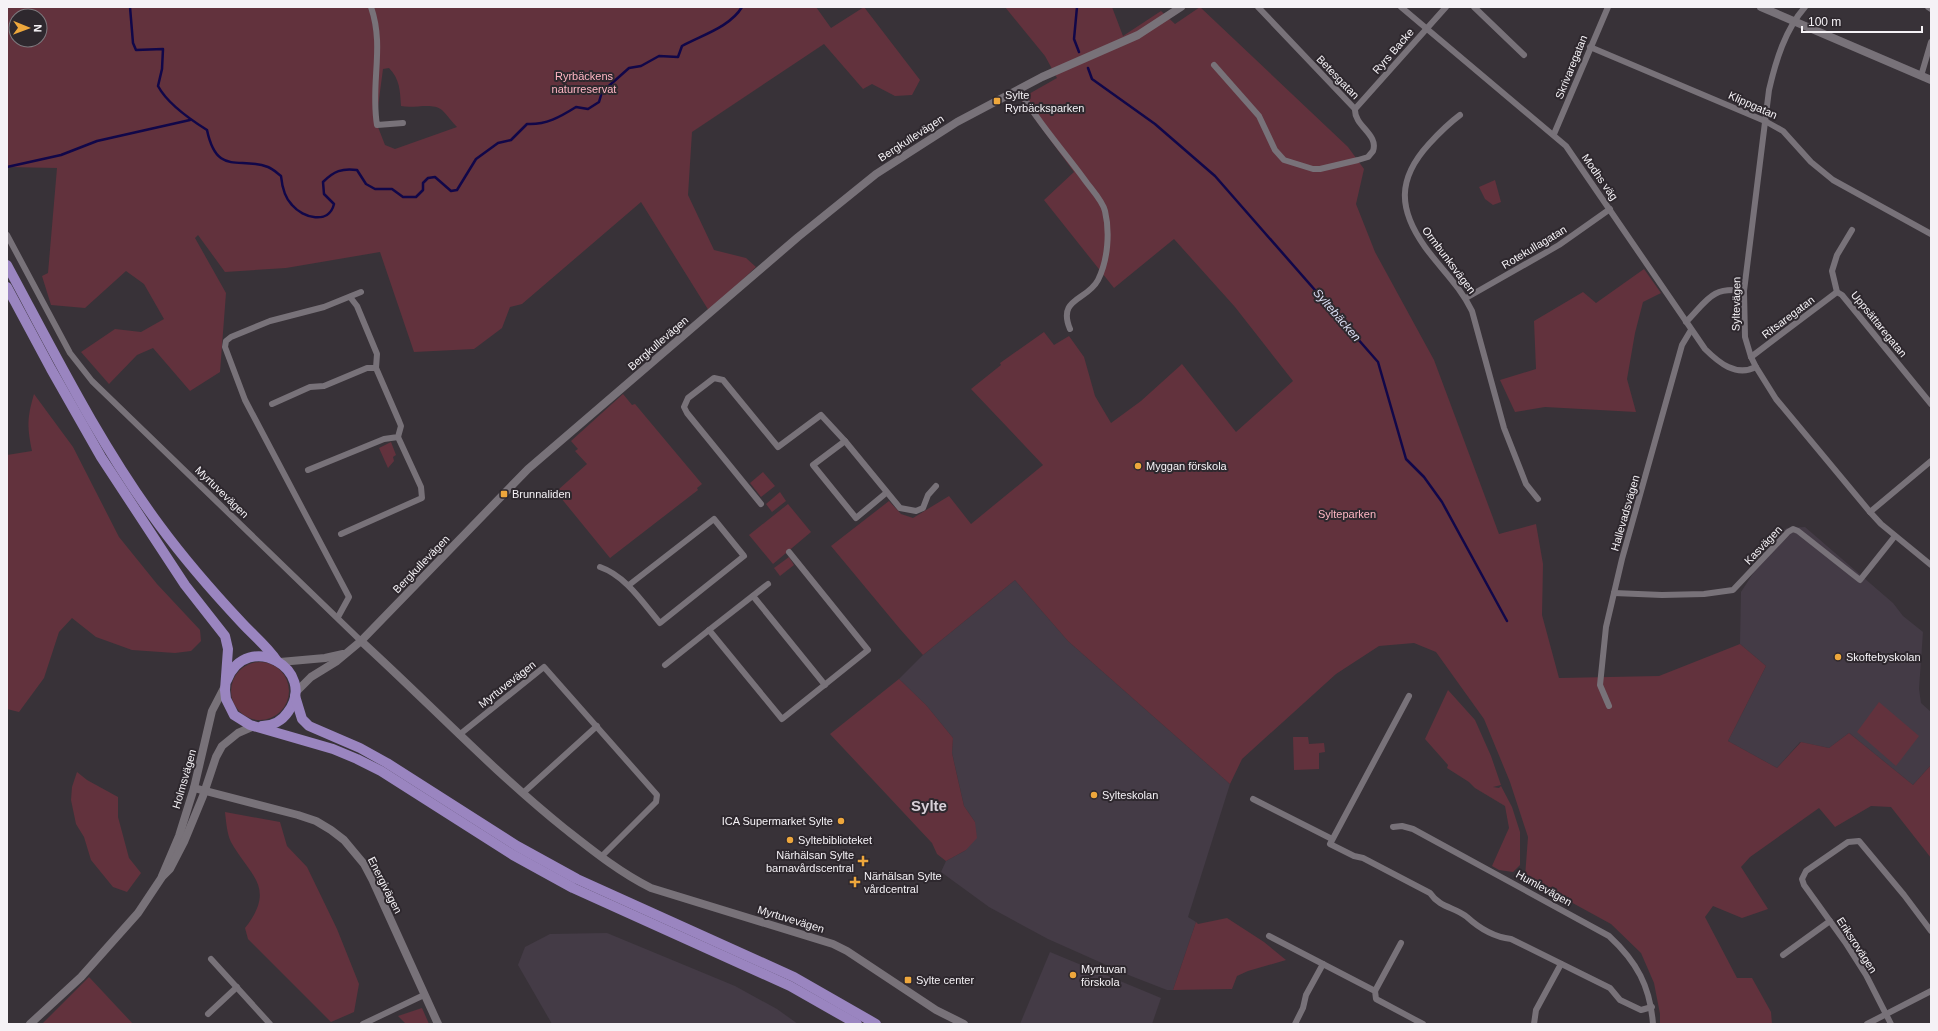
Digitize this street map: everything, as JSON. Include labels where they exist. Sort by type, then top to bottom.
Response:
[{"type":"highway","points":[[7,265],[84,408],[134,489],[195,570],[243,625],[270,651],[290,674],[302,719],[309,726],[360,748],[387,763],[517,846],[577,879],[794,977],[876,1024]]},
{"type":"highway","points":[[7,287],[101,457],[185,585],[226,636],[228,649],[226,699],[231,712],[242,721],[333,749],[357,759],[381,771],[513,855],[572,888],[790,986],[857,1024]]},
{"type":"highway","points":[[226,684],[235,666],[247,659],[260,656],[278,661]]},
{"type":"highway","points":[[257,726],[274,724],[282,718],[289,711],[295,695]]},
{"type":"street","points":[[371,7],[378,34],[374,93],[377,125],[403,123]]},
{"type":"street","name":"Bergkullevägen","points":[[295,695],[311,678],[337,661],[361,641],[528,469],[798,237],[876,174],[957,122],[1042,77],[1138,36],[1182,7]]},
{"type":"street","name":"Betesgatan","points":[[1214,65],[1259,116],[1278,155],[1284,160],[1304,167],[1320,169],[1358,160],[1371,154],[1374,148],[1374,143],[1356,119],[1355,109],[1258,7]]},
{"type":"street","name":"Modhs väg","points":[[1401,7],[1425,29],[1526,113],[1554,134],[1566,146],[1705,349],[1716,360],[1729,368],[1749,370],[1756,367]]},
{"type":"street","name":"Ryrs Backe","points":[[1355,109],[1446,7]]},
{"type":"street","points":[[1474,7],[1524,55]]},
{"type":"street","name":"Skrivaregatan","points":[[1554,134],[1608,7]]},
{"type":"street","points":[[1761,7],[1931,80]]},
{"type":"street","name":"Syltevägen","points":[[1805,7],[1794,20],[1781,49],[1774,71],[1765,121],[1744,290],[1745,337],[1751,357],[1756,367],[1776,398],[1870,512],[1895,536],[1931,565]]},
{"type":"street","points":[[1921,76],[1931,42]]},
{"type":"street","name":"Klippgatan","points":[[1590,47],[1783,130],[1811,162],[1833,180],[1931,234]]},
{"type":"street","points":[[1018,90],[1105,208],[1108,236],[1102,270],[1098,281],[1092,288],[1069,306],[1066,319],[1070,329]]},
{"type":"street","name":"Ormbunksvägen","points":[[1460,116],[1446,125],[1413,164],[1407,177],[1404,197],[1405,206],[1414,231],[1466,298],[1476,321],[1504,428],[1526,484],[1538,499]]},
{"type":"street","name":"Rotekullagatan","points":[[1466,298],[1560,245],[1610,209]]},
{"type":"street","name":"Uppsättaregatan","points":[[1852,230],[1837,255],[1832,271],[1838,292],[1931,404]]},
{"type":"street","name":"Myrtuvevägen","points":[[7,235],[70,353],[92,381],[262,547],[338,617],[459,735],[523,793],[601,857],[634,880],[651,888],[833,944],[847,951],[936,1010],[964,1024]]},
{"type":"street","points":[[1686,322],[1713,294],[1722,290],[1744,290]]},
{"type":"street","points":[[338,617],[349,597],[245,400],[225,348],[226,341],[232,337],[270,321],[324,307],[361,292]]},
{"type":"street","name":"Ritsaregatan","points":[[1751,357],[1838,292]]},
{"type":"street","points":[[341,534],[422,498],[420,487],[398,438],[400,426],[399,421],[376,368],[377,354],[357,306],[350,297]]},
{"type":"street","name":"Hallevadsvägen","points":[[1608,706],[1600,685],[1605,633],[1614,593],[1682,345],[1691,330]]},
{"type":"street","points":[[272,404],[310,387],[327,385],[367,368],[376,368]]},
{"type":"street","points":[[761,504],[686,413],[684,408],[688,398],[714,378],[723,380],[778,448],[821,415],[845,441],[886,493],[900,508],[916,511],[923,508],[928,495],[936,486]]},
{"type":"street","points":[[308,470],[384,439],[398,438]]},
{"type":"street","points":[[845,441],[813,465],[856,518],[886,493]]},
{"type":"street","points":[[1870,512],[1931,461]]},
{"type":"street","points":[[600,567],[607,569],[629,585],[660,623],[744,556],[714,519],[629,585]]},
{"type":"street","name":"Kasvägen","points":[[1614,593],[1669,595],[1733,590],[1788,532],[1793,529],[1798,531],[1860,580],[1895,536]]},
{"type":"street","points":[[709,630],[782,720],[868,650],[789,552]]},
{"type":"street","points":[[665,665],[768,584]]},
{"type":"street","points":[[753,596],[825,685]]},
{"type":"street","points":[[278,661],[325,658],[346,654]]},
{"type":"street","name":"Myrtuvevägen","points":[[459,735],[544,668],[597,726],[658,798],[656,802],[601,857]]},
{"type":"street","name":"Holmsvägen","points":[[30,1024],[64,994],[115,941],[138,913],[162,877],[179,836],[194,788],[212,710],[226,684]]},
{"type":"street","points":[[1409,696],[1330,844],[1354,856],[1363,858],[1430,893],[1436,901],[1467,917],[1472,923],[1500,938],[1511,939],[1610,988],[1620,1000],[1641,1010],[1652,1007]]},
{"type":"street","name":"Holmsvägen","points":[[162,877],[170,869],[184,842],[205,791],[216,757],[222,746],[238,733],[257,726]]},
{"type":"street","points":[[523,793],[597,726]]},
{"type":"street","name":"Energivägen","points":[[194,788],[298,815],[326,827],[344,840],[364,864],[438,1024]]},
{"type":"street","points":[[1253,799],[1332,839]]},
{"type":"street","name":"Humlevägen","points":[[1393,826],[1402,826],[1413,829],[1609,936],[1624,950],[1636,965],[1645,985],[1652,1007],[1653,1024]]},
{"type":"street","name":"Eriksrovägen","points":[[1891,1024],[1866,975],[1804,885],[1802,879],[1806,871],[1848,842],[1859,841],[1904,895],[1931,931]]},
{"type":"street","points":[[1783,955],[1830,921]]},
{"type":"street","points":[[1269,936],[1375,991]]},
{"type":"street","points":[[1401,943],[1375,991],[1376,999],[1423,1024]]},
{"type":"street","points":[[211,959],[270,1024]]},
{"type":"street","points":[[1295,1024],[1304,1008],[1306,995],[1323,964]]},
{"type":"street","points":[[1534,1024],[1536,1010],[1561,964]]},
{"type":"street","points":[[208,1014],[237,987]]},
{"type":"street","points":[[1867,1024],[1931,991]]},
{"type":"street","points":[[363,1024],[424,995]]},
{"type":"shaded area","name":"Skoftebyskolan","points":[[1805,527],[1893,603],[1903,616],[1923,632],[1919,689],[1921,703],[1931,712],[1931,765],[1913,785],[1849,733],[1829,748],[1800,742],[1777,768],[1728,741],[1766,666],[1740,644],[1741,592],[1779,533],[1787,528]]},
{"type":"shaded area","name":"Sylteskolan","points":[[1015,580],[1068,641],[1230,784],[1188,917],[1196,922],[1173,990],[1167,990],[1131,976],[1048,939],[989,907],[941,872],[946,861],[966,850],[975,822],[964,806],[952,753],[953,738],[926,705],[899,679],[923,655]]},
{"type":"shaded area","points":[[607,933],[735,986],[777,1009],[798,1024],[552,1024],[518,965],[525,947],[550,934]]},
{"type":"shaded area","name":"Myrtuvan förskola","points":[[1050,952],[1161,998],[1152,1024],[1020,1024]]},
{"type":"green space","name":"Ryrbäckens naturreservat","points":[[7,7],[816,7],[831,28],[864,7],[920,80],[912,95],[895,96],[872,84],[863,89],[824,44],[692,132],[688,195],[714,250],[746,258],[756,267],[709,311],[641,202],[522,304],[510,307],[502,328],[474,349],[414,352],[380,252],[286,268],[225,272],[198,235],[195,238],[226,293],[220,372],[190,391],[153,348],[137,355],[109,384],[81,352],[115,329],[141,332],[164,319],[144,284],[126,271],[85,308],[51,305],[42,276],[48,273],[57,168],[7,167]],"holes":[[[389,68],[393,72],[400,90],[401,106],[433,106],[442,110],[457,127],[395,149],[385,145],[376,122],[383,69]]]},
{"type":"green space","name":"Sylteparken","points":[[1005,7],[1112,7],[1123,36],[1161,11],[1175,24],[1200,7],[1348,147],[1364,169],[1356,204],[1375,252],[1434,360],[1499,534],[1536,524],[1543,564],[1542,615],[1559,678],[1659,676],[1740,644],[1766,666],[1728,741],[1777,768],[1801,742],[1829,748],[1849,733],[1913,785],[1931,765],[1931,858],[1891,807],[1871,806],[1835,827],[1819,808],[1750,857],[1741,867],[1768,909],[1742,918],[1713,906],[1705,917],[1737,978],[1752,978],[1771,1012],[1772,1024],[1660,1024],[1660,1014],[1654,983],[1641,953],[1611,924],[1525,877],[1528,837],[1510,782],[1484,719],[1436,652],[1414,643],[1379,646],[1336,674],[1242,759],[1230,784],[1068,641],[1015,580],[923,655],[831,546],[889,501],[901,514],[913,518],[949,496],[971,524],[1043,465],[971,389],[1001,365],[1000,363],[1044,332],[1054,345],[1069,336],[1084,357],[1095,396],[1111,423],[1141,401],[1182,364],[1236,432],[1293,381],[1235,307],[1174,239],[1114,288],[1044,200],[1074,172],[1020,99],[1057,78],[1045,56]]},
{"type":"green space","points":[[1495,180],[1501,202],[1493,205],[1485,199],[1479,187]]},
{"type":"green space","points":[[1644,269],[1661,293],[1643,302],[1635,333],[1627,379],[1636,412],[1545,407],[1515,412],[1500,380],[1536,369],[1534,321],[1583,292],[1596,303]]},
{"type":"green space","points":[[34,394],[73,447],[119,537],[157,584],[200,630],[201,641],[191,651],[175,653],[132,650],[96,637],[72,618],[59,632],[44,678],[19,712],[7,709],[7,455],[32,451],[28,422]]},
{"type":"green space","points":[[623,394],[632,405],[635,404],[702,484],[697,488],[698,490],[610,558],[561,498],[558,490],[587,464],[575,451],[578,449],[571,441]]},
{"type":"green space","points":[[391,442],[396,455],[393,457],[394,461],[388,468],[379,448]]},
{"type":"green space","points":[[763,472],[775,486],[761,497],[750,483]]},
{"type":"green space","points":[[780,492],[786,501],[772,512],[766,504]]},
{"type":"green space","points":[[788,504],[811,532],[773,564],[749,535]]},
{"type":"green space","points":[[789,557],[794,565],[780,576],[774,568]]},
{"type":"green space","points":[[260,662],[271,664],[284,675],[287,680],[289,691],[287,702],[276,715],[271,718],[260,720],[249,718],[236,707],[233,702],[231,691],[233,680],[244,667],[249,664]]},
{"type":"green space","points":[[899,679],[926,705],[953,738],[952,753],[964,806],[975,822],[977,838],[966,850],[946,861],[937,854],[932,843],[830,734]]},
{"type":"green space","points":[[1448,690],[1475,720],[1491,756],[1501,785],[1493,787],[1499,788],[1501,786],[1512,807],[1520,832],[1520,865],[1513,872],[1499,870],[1492,866],[1509,828],[1505,806],[1475,788],[1469,782],[1447,768],[1448,765],[1425,739]]},
{"type":"green space","points":[[1879,702],[1919,736],[1896,766],[1857,732]]},
{"type":"green space","points":[[1293,737],[1308,737],[1309,744],[1324,743],[1325,752],[1319,753],[1319,769],[1294,770]]},
{"type":"green space","points":[[77,772],[87,780],[118,797],[118,817],[129,858],[141,873],[127,892],[113,887],[91,860],[84,837],[76,824],[71,800],[72,787]]},
{"type":"green space","points":[[225,812],[280,822],[287,846],[307,867],[337,929],[359,984],[354,1012],[331,1022],[248,939],[245,928],[254,914],[259,902],[260,892],[252,873],[231,842]]},
{"type":"green space","points":[[1227,918],[1264,942],[1286,960],[1248,971],[1237,976],[1232,989],[1173,990],[1196,922],[1198,924]]},
{"type":"green space","points":[[89,977],[133,1024],[42,1024]]},
{"type":"green space","points":[[422,1008],[429,1024],[406,1024],[398,1016]]},
{"type":"waterway","points":[[130,7],[133,43],[136,50],[163,49],[162,69],[158,86],[167,99],[207,130],[211,145],[217,154],[223,159],[230,162],[257,164],[272,169],[281,176],[284,192],[292,205],[302,213],[315,217],[327,215],[331,211],[334,204],[324,194],[323,182],[338,171],[347,169],[357,170],[366,184],[375,189],[392,189],[403,197],[416,197],[423,190],[423,183],[428,178],[435,177],[451,191],[457,190],[476,159],[498,143],[511,140],[527,124],[553,120],[576,107],[588,109],[599,102],[602,92],[629,68],[641,66],[659,56],[678,57],[682,46],[723,25],[737,14],[742,7]]},
{"type":"waterway","name":"Syltebäcken","points":[[1077,7],[1074,39],[1079,52]]},
{"type":"waterway","name":"Syltebäcken","points":[[1088,68],[1092,79],[1155,124],[1215,176],[1378,362],[1406,459],[1424,477],[1442,502],[1507,621]]},
{"type":"waterway","points":[[7,167],[61,155],[97,141],[190,120]]},
{"type":"place","name":"Sylte Ryrbäcksparken","points":[[997,101]]},
{"type":"place","name":"Myggan förskola","points":[[1138,466]]},
{"type":"place","name":"Brunnaliden","points":[[504,494]]},
{"type":"place","name":"Skoftebyskolan","points":[[1838,657]]},
{"type":"place","name":"Sylteskolan","points":[[1094,795]]},
{"type":"place","name":"ICA Supermarket Sylte","points":[[841,821]]},
{"type":"place","name":"Syltebiblioteket","points":[[790,840]]},
{"type":"place","name":"Närhälsan Sylte barnavårdscentral","points":[[863,861]]},
{"type":"place","name":"Närhälsan Sylte vårdcentral","points":[[855,882]]},
{"type":"place","name":"Myrtuvan förskola","points":[[1073,975]]},
{"type":"place","name":"Sylte center","points":[[908,980]]},
{"type":"district","name":"Sylte","points":[[929,805]]}]
